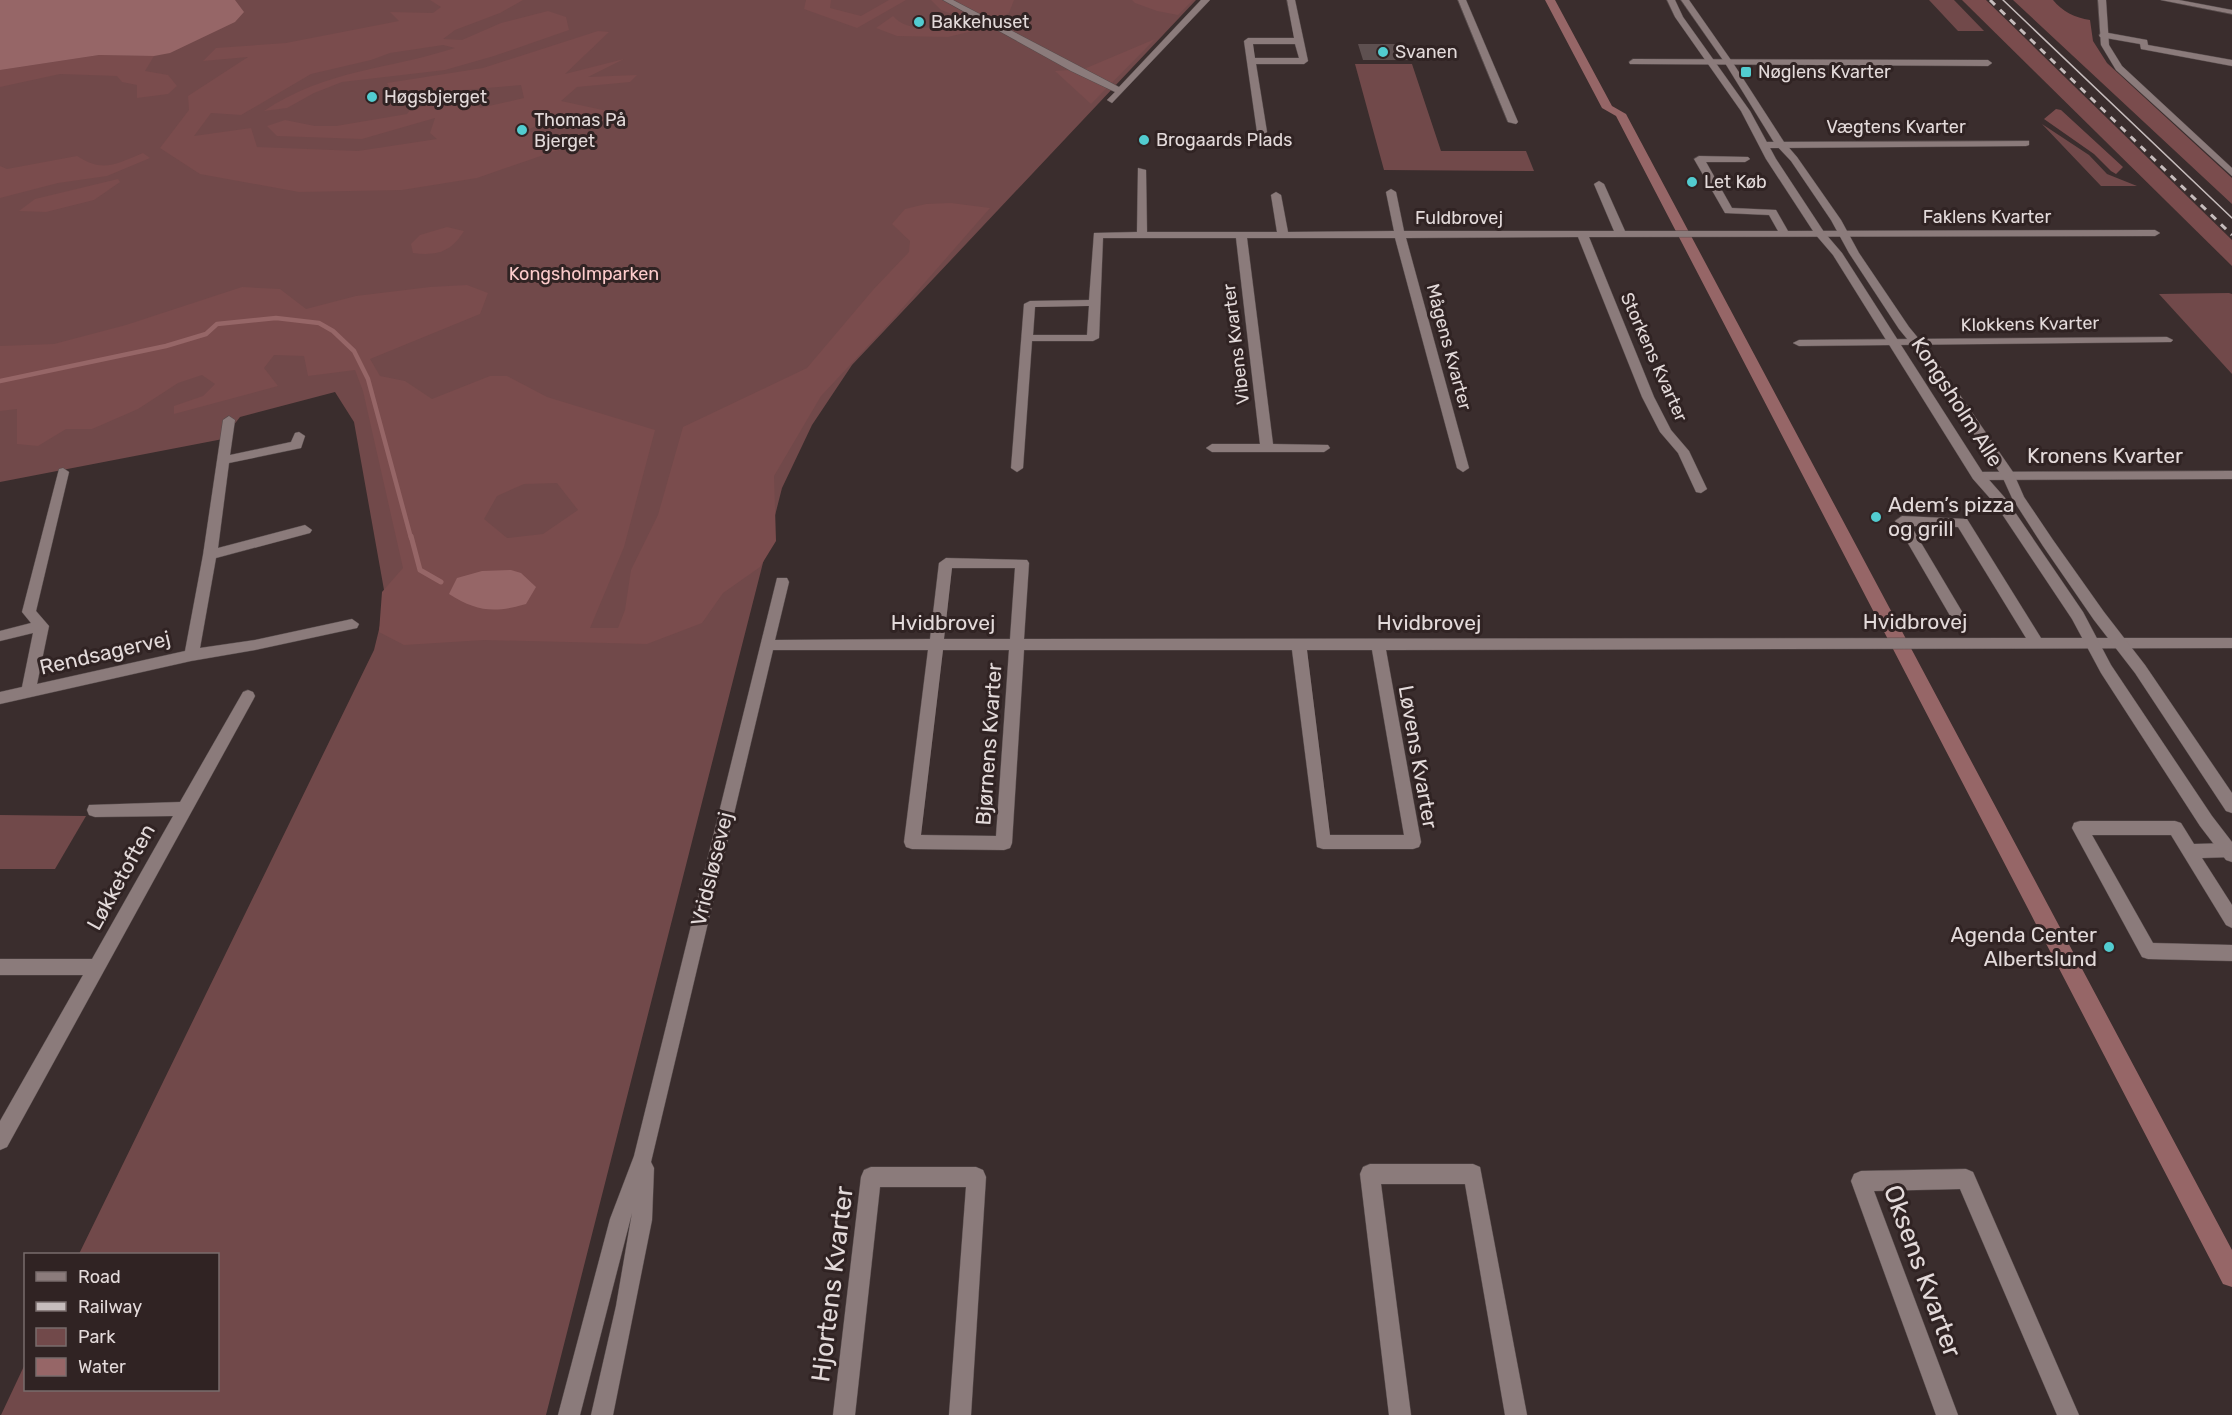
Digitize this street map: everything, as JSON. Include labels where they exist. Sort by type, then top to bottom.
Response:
[{"type":"street","points":[[947,0],[1083,74],[1120,91]]},
{"type":"street","points":[[1112,100],[1206,0]]},
{"type":"street","points":[[1251,61],[1304,61],[1291,0]]},
{"type":"street","points":[[1462,0],[1513,122]]},
{"type":"street","name":"Kongsholm Alle","points":[[1671,0],[1708,63],[1721,76],[1767,145],[1771,159],[1820,234],[1838,252],[1978,476],[2001,502],[2078,616],[2106,669],[2231,852]]},
{"type":"street","name":"Kongsholm Alle","points":[[1685,0],[1729,63],[1780,144],[1794,159],[1844,233],[1854,253],[1905,329],[2008,475],[2018,498],[2048,543],[2140,669],[2232,806]]},
{"type":"street","points":[[2102,0],[2105,45],[2119,68],[2232,173]]},
{"type":"street","points":[[2165,0],[2232,12]]},
{"type":"street","points":[[2219,0],[2232,2]]},
{"type":"street","points":[[2103,35],[2144,42]]},
{"type":"street","points":[[2154,38],[2144,37],[2144,47],[2232,63]]},
{"type":"street","points":[[1262,132],[1248,41],[1299,40]]},
{"type":"street","points":[[1633,62],[1988,63]]},
{"type":"street","name":"Vægtens Kvarter","points":[[1767,145],[2026,143]]},
{"type":"street","points":[[1745,159],[1699,159],[1729,211],[1772,212],[1785,234]]},
{"type":"street","points":[[1142,170],[1142,235]]},
{"type":"street","points":[[1599,184],[1621,234]]},
{"type":"street","name":"Mågens Kvarter","points":[[1391,192],[1400,235],[1463,468]]},
{"type":"street","points":[[1276,195],[1283,235]]},
{"type":"street","name":"Faklens Kvarter","points":[[1820,234],[2155,233]]},
{"type":"street","name":"Storkens Kvarter","points":[[1582,234],[1648,397],[1666,432],[1683,451],[1701,489]]},
{"type":"street","name":"Fuldbrovej","points":[[1095,303],[1098,235],[1820,234]]},
{"type":"street","name":"Vibens Kvarter","points":[[1241,235],[1267,448]]},
{"type":"street","points":[[1017,468],[1027,338],[1030,304],[1095,303],[1093,338],[1027,338]]},
{"type":"street","name":"Klokkens Kvarter","points":[[1799,343],[2167,340]]},
{"type":"street","name":"Rendsagervej","points":[[191,655],[210,555],[229,420]]},
{"type":"street","points":[[225,460],[297,445],[299,436]]},
{"type":"street","points":[[1212,448],[1324,448]]},
{"type":"street","name":"Rendsagervej","points":[[42,626],[29,612],[63,472]]},
{"type":"street","name":"Kronens Kvarter","points":[[1978,476],[2232,475]]},
{"type":"street","points":[[1957,615],[1902,521],[1962,522],[2036,642]]},
{"type":"street","points":[[210,555],[305,530]]},
{"type":"street","points":[[936,644],[946,563],[1022,563],[1017,644]]},
{"type":"street","name":"Vridsløsevej","points":[[569,1415],[620,1219],[644,1156],[782,582]]},
{"type":"street","name":"Rendsagervej","points":[[0,698],[191,655],[255,645],[352,624]]},
{"type":"street","name":"Rendsagervej","points":[[0,636],[42,626]]},
{"type":"street","name":"Rendsagervej","points":[[28,692],[42,626]]},
{"type":"street","name":"Hvidbrovej","points":[[767,645],[2232,643]]},
{"type":"street","name":"Bjørnens Kvarter","points":[[936,644],[912,842],[1004,843],[1017,644]]},
{"type":"street","name":"Løvens Kvarter","points":[[1299,645],[1323,842],[1413,842],[1378,645]]},
{"type":"street","name":"Løkketoften","points":[[0,1140],[248,696]]},
{"type":"street","name":"Løkketoften","points":[[95,810],[184,809]]},
{"type":"street","points":[[2232,920],[2175,828],[2080,828],[2148,951],[2232,952]]},
{"type":"street","points":[[2190,851],[2231,852]]},
{"type":"street","points":[[0,967],[97,967]]},
{"type":"street","name":"Vridsløsevej","points":[[602,1415],[642,1220],[644,1156]]},
{"type":"street","points":[[1400,1415],[1370,1174],[1473,1174],[1516,1415]]},
{"type":"street","name":"Hjortens Kvarter","points":[[844,1415],[871,1177],[975,1177],[960,1415]]},
{"type":"street","name":"Oksens Kvarter","points":[[1947,1415],[1861,1182],[1966,1179],[2068,1415]]},
{"type":"green space","name":"Kongsholmparken","points":[[0,0],[1196,0],[852,365],[812,425],[782,488],[546,1415],[1,1415],[24,1366],[24,1391],[219,1391],[219,1253],[79,1253],[374,650],[386,601],[354,422],[335,392],[240,417],[223,439],[0,482]]},
{"type":"green space","points":[[1929,0],[1954,0],[1984,31],[1958,31]]},
{"type":"green space","points":[[1355,64],[1412,64],[1441,151],[1526,151],[1534,171],[1384,170]]},
{"type":"green space","points":[[2042,124],[2089,155],[2107,174],[2137,186],[2101,186]]},
{"type":"green space","points":[[2159,294],[2232,294],[2232,374]]},
{"type":"green space","points":[[0,815],[86,816],[55,869],[0,869]]},
{"type":"shaded area","points":[[430,0],[523,0],[500,13],[455,30],[443,39],[462,40],[501,23],[548,11],[566,17],[569,30],[445,70],[342,82],[314,93],[287,108],[264,111],[288,97],[334,78],[455,48],[443,45],[390,53],[371,60],[311,74],[241,115],[211,113],[194,136],[251,128],[257,147],[358,151],[437,139],[430,133],[435,118],[362,139],[277,136],[267,126],[285,120],[315,126],[336,126],[407,114],[412,108],[473,99],[480,108],[524,98],[521,85],[394,96],[387,83],[483,68],[598,31],[609,32],[565,74],[624,59],[588,77],[637,75],[630,82],[577,87],[561,101],[612,112],[607,121],[557,117],[527,130],[564,148],[477,178],[402,190],[299,192],[200,174],[160,148],[189,110],[188,96],[248,57],[203,61],[216,48],[286,43],[399,21],[390,12],[433,13],[441,7]]},
{"type":"shaded area","points":[[806,0],[831,0],[830,8],[861,16],[889,0],[906,0],[857,28],[804,9]]},
{"type":"shaded area","points":[[931,0],[1014,0],[1009,13],[981,29],[948,37],[897,36],[876,28],[893,16],[908,25],[925,28],[935,27],[960,17],[941,10]]},
{"type":"shaded area","points":[[1132,0],[1193,0],[1178,15],[1157,11]]},
{"type":"shaded area","points":[[1962,0],[1986,0],[2232,240],[2232,266]]},
{"type":"shaded area","points":[[2013,0],[2053,0],[2069,13],[2090,20],[2093,41],[2107,63],[2232,178],[2232,204]]},
{"type":"shaded area","points":[[1155,39],[1091,104],[1055,71],[1084,69]]},
{"type":"shaded area","points":[[99,55],[154,56],[145,71],[168,75],[177,86],[168,94],[137,98],[137,85],[122,82],[117,76],[60,74],[0,87],[0,70]]},
{"type":"shaded area","points":[[2056,109],[2061,110],[2123,167],[2116,174],[2111,171],[2094,154],[2044,119]]},
{"type":"shaded area","points":[[143,153],[150,158],[107,176],[58,183],[0,198],[0,166],[7,169],[77,156],[94,164],[110,165]]},
{"type":"shaded area","points":[[118,179],[120,182],[94,200],[46,212],[19,211],[35,199]]},
{"type":"shaded area","points":[[951,203],[990,208],[892,320],[821,396],[774,476],[776,541],[760,567],[723,593],[702,623],[647,644],[484,640],[404,645],[379,632],[382,592],[403,568],[363,391],[355,370],[308,376],[304,356],[274,355],[264,368],[278,386],[174,414],[174,406],[203,396],[215,384],[202,375],[178,383],[138,409],[92,429],[66,429],[38,446],[17,444],[17,409],[0,411],[0,346],[54,344],[126,325],[242,287],[280,289],[306,309],[356,296],[467,285],[488,293],[480,314],[370,359],[380,376],[405,381],[432,399],[490,376],[507,376],[547,397],[655,430],[624,547],[590,628],[618,628],[625,610],[631,570],[658,515],[683,427],[807,368],[873,290],[909,252],[910,241],[892,224],[905,209],[926,204]],"holes":[[[557,483],[578,510],[543,534],[507,538],[484,519],[497,496],[524,484]]]},
{"type":"shaded area","points":[[447,227],[464,231],[454,244],[436,253],[413,253],[411,244],[420,235]]},
{"type":"water","points":[[0,0],[235,0],[244,12],[235,22],[170,53],[154,56],[99,55],[0,70]]},
{"type":"water","points":[[511,570],[521,573],[536,587],[526,604],[505,609],[486,609],[468,604],[449,594],[457,578],[482,571]]},
{"type":"building","name":"Svanen","points":[[1358,44],[1403,44],[1408,60],[1363,60]]},
{"type":"waterway","points":[[1550,0],[1608,108],[1620,114],[2232,1275]]},
{"type":"waterway","points":[[0,381],[166,346],[206,334],[217,324],[276,318],[319,323],[333,331],[354,351],[368,379],[411,538]]},
{"type":"waterway","points":[[411,536],[420,570],[441,582]]},
{"type":"tram line","points":[[2003,0],[2232,218]]},
{"type":"railway","points":[[1990,0],[2232,235]]},
{"type":"place","name":"Bakkehuset","points":[[919,22]]},
{"type":"place","name":"Svanen","points":[[1383,52]]},
{"type":"place","name":"Nøglens Kvarter","points":[[1746,72]]},
{"type":"place","name":"Høgsbjerget","points":[[372,97]]},
{"type":"place","name":"Thomas På Bjerget","points":[[522,130]]},
{"type":"place","name":"Brogaards Plads","points":[[1144,140]]},
{"type":"place","name":"Let Køb","points":[[1692,182]]},
{"type":"place","name":"Adem’s pizza og grill","points":[[1876,517]]},
{"type":"place","name":"Agenda Center Albertslund","points":[[2109,947]]}]
